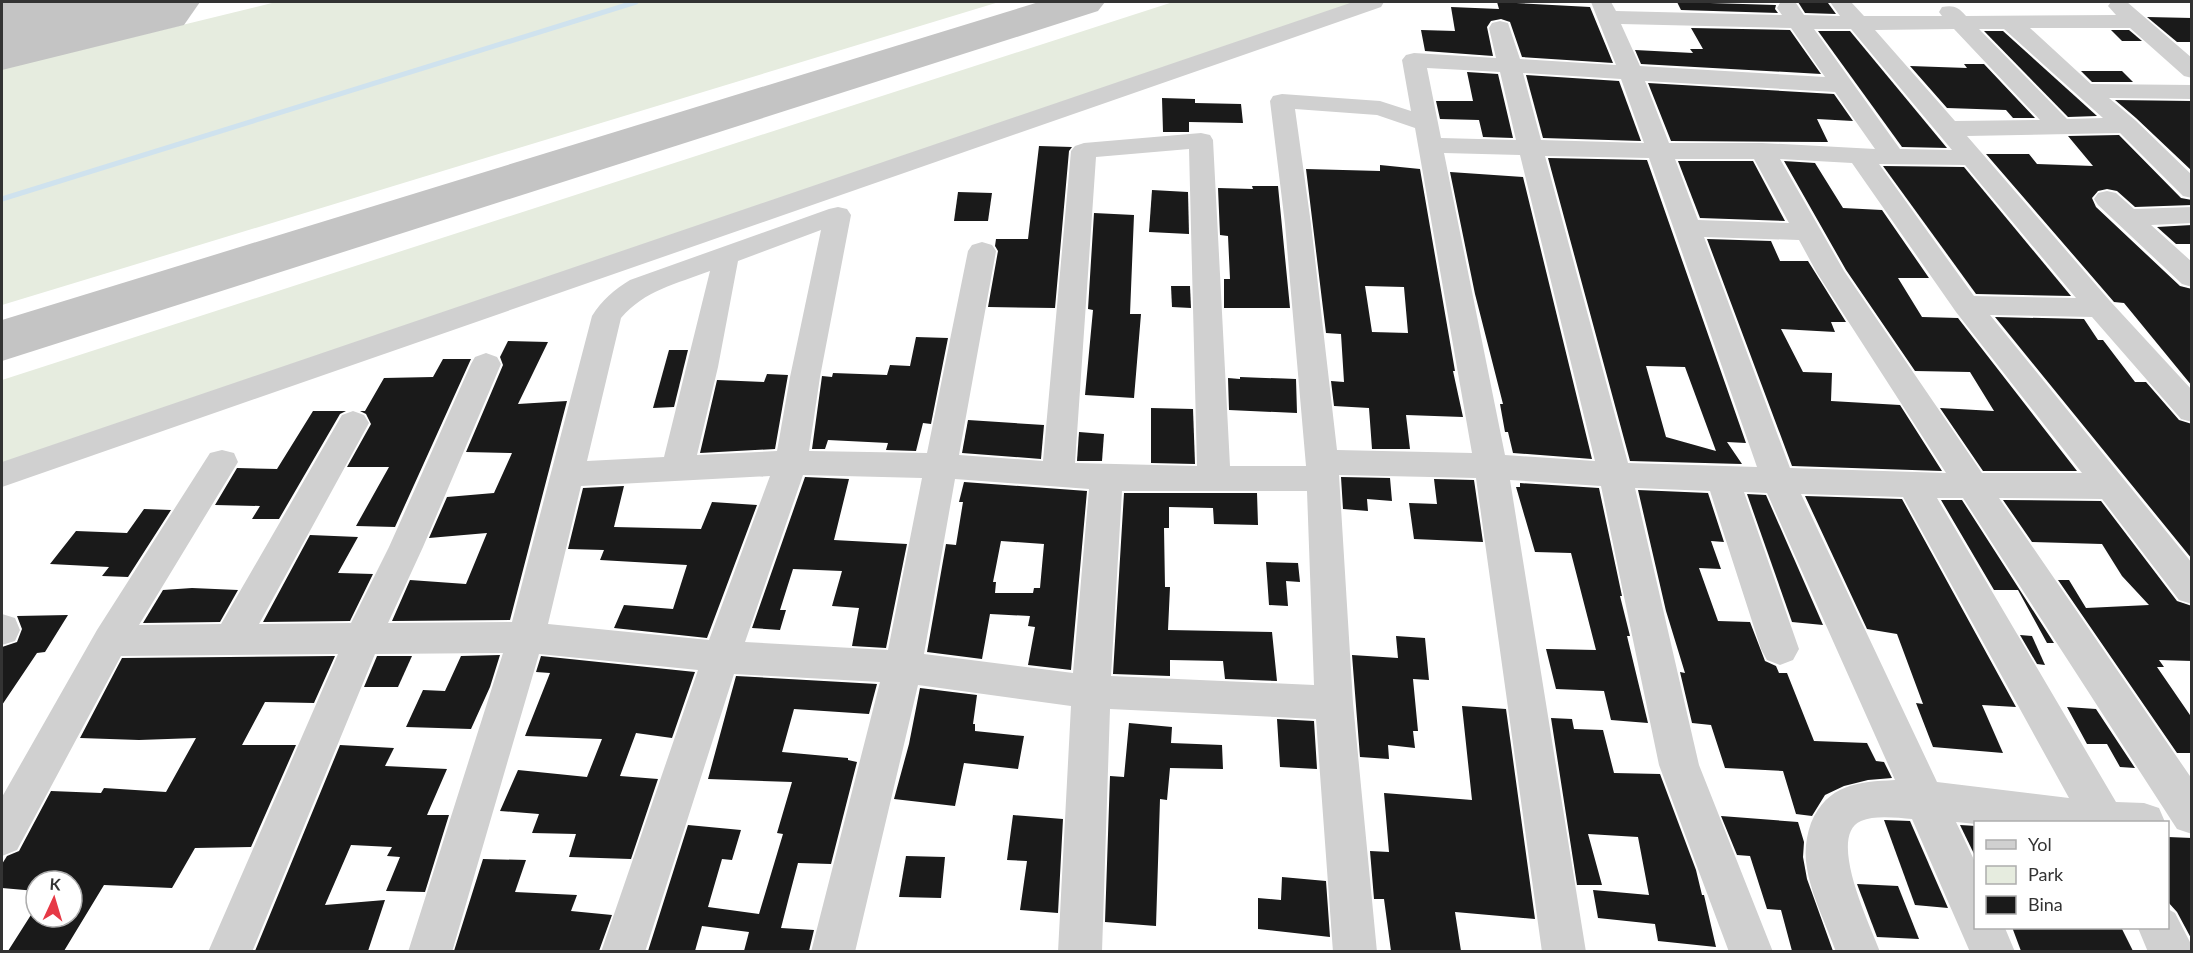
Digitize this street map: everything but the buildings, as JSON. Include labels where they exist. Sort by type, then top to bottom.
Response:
[{"type":"street","points":[[2,475],[1373,2]]},
{"type":"street","points":[[1784,2],[1893,157]]},
{"type":"street","points":[[1840,2],[2100,308],[2192,411]]},
{"type":"street","points":[[1940,2],[2061,127]]},
{"type":"street","points":[[2114,2],[2192,71]]},
{"type":"street","points":[[1974,909],[1778,480],[1631,73],[1604,9],[1798,22],[1959,22],[2015,12],[2039,21],[2136,21]]},
{"type":"street","points":[[2015,12],[2085,91],[2126,125],[2192,190]]},
{"type":"street","points":[[1500,28],[1615,475],[1679,765],[1751,951]]},
{"type":"street","points":[[2155,38],[2182,37]]},
{"type":"street","points":[[1564,951],[1491,466],[1414,60],[1843,85]]},
{"type":"street","points":[[2085,91],[2192,92]]},
{"type":"street","points":[[1355,951],[1335,703],[1322,471],[1298,224],[1282,101],[1380,108],[1428,135],[1530,148],[1762,151],[1973,158]]},
{"type":"street","points":[[1948,129],[2126,125]]},
{"type":"street","points":[[1058,474],[1084,151],[1202,140],[1214,478]]},
{"type":"street","points":[[1762,151],[1838,283],[2192,815]]},
{"type":"street","points":[[1860,156],[1966,305],[2192,590]]},
{"type":"street","points":[[2107,199],[2192,278]]},
{"type":"street","points":[[430,951],[526,637],[605,322],[611,309],[623,297],[640,287],[838,215],[805,376],[791,463],[721,657],[623,951]]},
{"type":"street","points":[[2128,218],[2192,216]]},
{"type":"street","points":[[1687,228],[1808,232]]},
{"type":"street","points":[[833,951],[903,667],[982,251]]},
{"type":"street","points":[[677,468],[703,367],[725,267],[724,255]]},
{"type":"street","points":[[1966,305],[2100,308]]},
{"type":"street","points":[[230,951],[352,668],[362,639],[406,547],[486,364]]},
{"type":"street","points":[[231,640],[353,423]]},
{"type":"street","points":[[2,836],[110,641],[222,462]]},
{"type":"street","points":[[566,474],[791,463],[941,466],[1106,478],[1214,478],[1322,471],[1491,466],[1615,475],[1913,485],[2111,486]]},
{"type":"street","points":[[1722,477],[1780,649]]},
{"type":"street","points":[[1080,951],[1091,693],[1106,478]]},
{"type":"street","points":[[1913,485],[2117,821]]},
{"type":"street","points":[[110,641],[526,637],[721,657],[903,667],[1091,693],[1335,703]]},
{"type":"street","points":[[1858,951],[1828,870],[1826,842],[1834,820],[1851,804],[1867,800],[1924,800],[2109,821]]},
{"type":"street","points":[[2169,823],[2192,824]]},
{"type":"street","points":[[1983,929],[1993,951]]},
{"type":"street","points":[[2161,929],[2172,951]]},
{"type":"green space","points":[[276,2],[999,2],[2,305],[2,69]]},
{"type":"green space","points":[[1173,2],[1361,2],[2,470],[2,380]]},
{"type":"waterway","points":[[2,199],[636,2]]},
{"type":"taxiway","points":[[2,341],[1083,2]]},
{"type":"runway","points":[[2,36],[146,2]]}]
